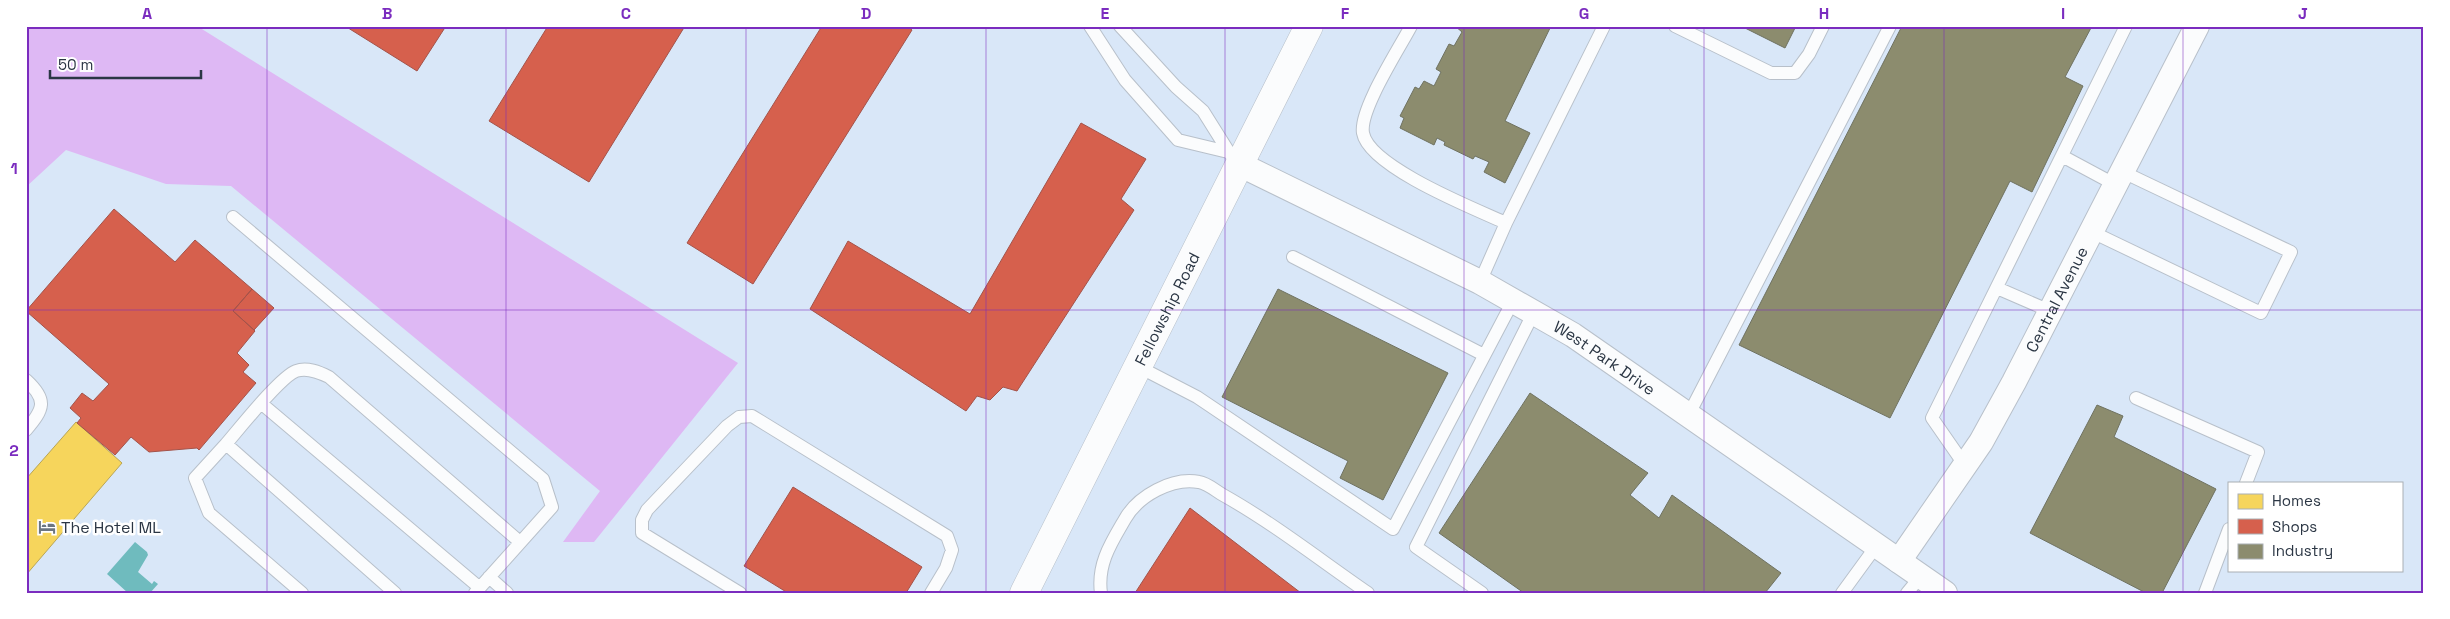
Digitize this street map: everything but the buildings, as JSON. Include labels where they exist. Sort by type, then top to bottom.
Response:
[{"type":"street","name":"Fellowship Road","points":[[1024,593],[1139,367],[1235,158],[1309,26]]},
{"type":"street","name":"Central Avenue","points":[[1899,561],[1966,467],[2014,382],[2197,26]]},
{"type":"street","name":"West Park Drive","points":[[1235,158],[1480,282],[1574,335],[1899,561],[1914,584],[1945,593]]},
{"type":"lane","points":[[1090,26],[1125,80],[1178,140],[1235,158]]},
{"type":"lane","points":[[1120,26],[1185,96],[1203,111],[1235,158]]},
{"type":"lane","points":[[1411,26],[1366,111],[1363,133],[1368,146],[1405,176],[1506,223]]},
{"type":"lane","points":[[1480,282],[1506,223],[1604,26]]},
{"type":"lane","points":[[1675,26],[1771,73],[1795,73],[1809,54],[1823,26]]},
{"type":"lane","points":[[1689,414],[1890,26]]},
{"type":"lane","points":[[1966,467],[1932,418],[2126,26]]},
{"type":"lane","points":[[2062,156],[2119,178],[2291,252],[2262,313],[2090,231]]},
{"type":"lane","points":[[233,217],[543,479],[552,507],[478,590],[262,404]]},
{"type":"lane","points":[[1293,257],[1484,356]]},
{"type":"lane","points":[[1997,288],[2050,311]]},
{"type":"lane","points":[[1139,367],[1197,398],[1393,529],[1513,301]]},
{"type":"lane","points":[[1482,593],[1416,547],[1534,312]]},
{"type":"lane","points":[[302,593],[209,514],[195,478],[287,377],[295,372],[311,370],[329,377],[520,542]]},
{"type":"lane","points":[[26,380],[38,391],[42,406],[40,412],[26,430]]},
{"type":"lane","points":[[2136,398],[2258,452],[2246,482]]},
{"type":"lane","points":[[740,593],[642,533],[642,520],[647,510],[727,426],[739,417],[752,416],[946,536],[952,550],[934,592]]},
{"type":"lane","points":[[226,444],[395,593]]},
{"type":"lane","points":[[1101,593],[1099,578],[1105,554],[1129,513],[1150,493],[1176,484],[1200,482],[1238,504],[1368,593]]},
{"type":"lane","points":[[2205,593],[2228,532]]},
{"type":"lane","points":[[1842,593],[1877,545]]},
{"type":"lane","points":[[489,577],[507,593]]},
{"type":"shaded area","points":[[26,26],[2424,26],[2424,593],[26,593]]},
{"type":"shaded area","points":[[26,26],[197,26],[738,363],[594,542],[563,542],[600,491],[231,186],[166,184],[66,150],[26,187]]},
{"type":"water","points":[[135,542],[148,555],[138,572],[152,584],[154,581],[158,584],[150,593],[128,593],[107,574]]},
{"type":"place","name":"The Hotel ML","points":[[47,527]]}]
